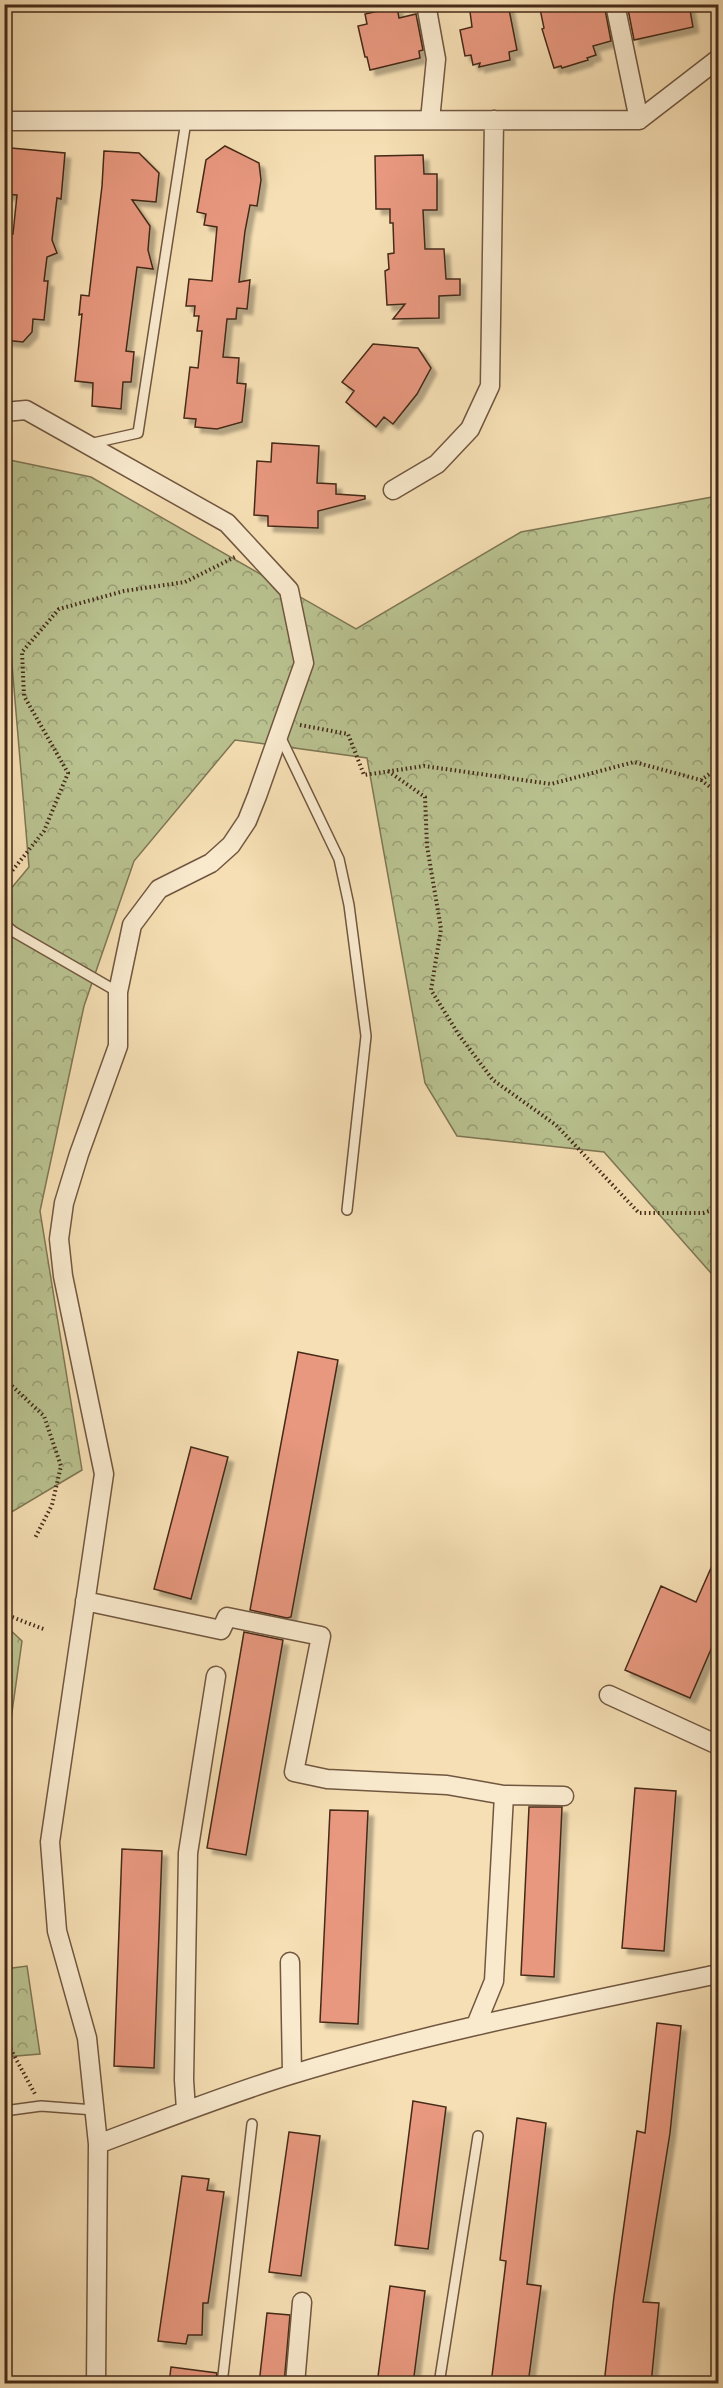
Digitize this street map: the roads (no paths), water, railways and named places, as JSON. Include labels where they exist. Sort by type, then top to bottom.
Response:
[{"type":"street","points":[[426,4],[436,59],[430,120]]},
{"type":"street","points":[[615,4],[639,120]]},
{"type":"street","points":[[4,121],[639,120],[718,59]]},
{"type":"street","points":[[393,490],[437,464],[454,447],[470,429],[490,386],[494,120]]},
{"type":"street","points":[[4,400],[26,410],[227,524],[289,590],[304,663],[247,821],[231,845],[211,864],[159,889],[132,926],[118,992],[118,1046],[64,1203],[59,1239],[63,1276],[104,1474],[50,1842],[57,1931],[87,2038],[98,2144],[96,2384]]},
{"type":"street","points":[[4,412],[26,410]]},
{"type":"street","points":[[85,1600],[221,1630],[227,1617],[321,1636],[294,1772],[327,1779],[447,1785],[504,1795],[564,1796]]},
{"type":"street","points":[[186,2110],[184,2080],[188,1853],[216,1676]]},
{"type":"street","points":[[609,1695],[718,1745]]},
{"type":"street","points":[[476,2025],[494,1981],[504,1795]]},
{"type":"street","points":[[290,1962],[292,2074]]},
{"type":"street","points":[[98,2144],[186,2110],[292,2074],[476,2025],[718,1974]]},
{"type":"street","points":[[295,2384],[302,2302]]},
{"type":"lane","points":[[87,444],[138,433],[186,121]]},
{"type":"lane","points":[[282,729],[339,859],[350,905],[366,1035],[347,1210]]},
{"type":"lane","points":[[4,924],[118,992]]},
{"type":"lane","points":[[4,2111],[41,2106],[94,2110]]},
{"type":"lane","points":[[222,2384],[252,2124]]},
{"type":"lane","points":[[439,2384],[478,2136]]}]
